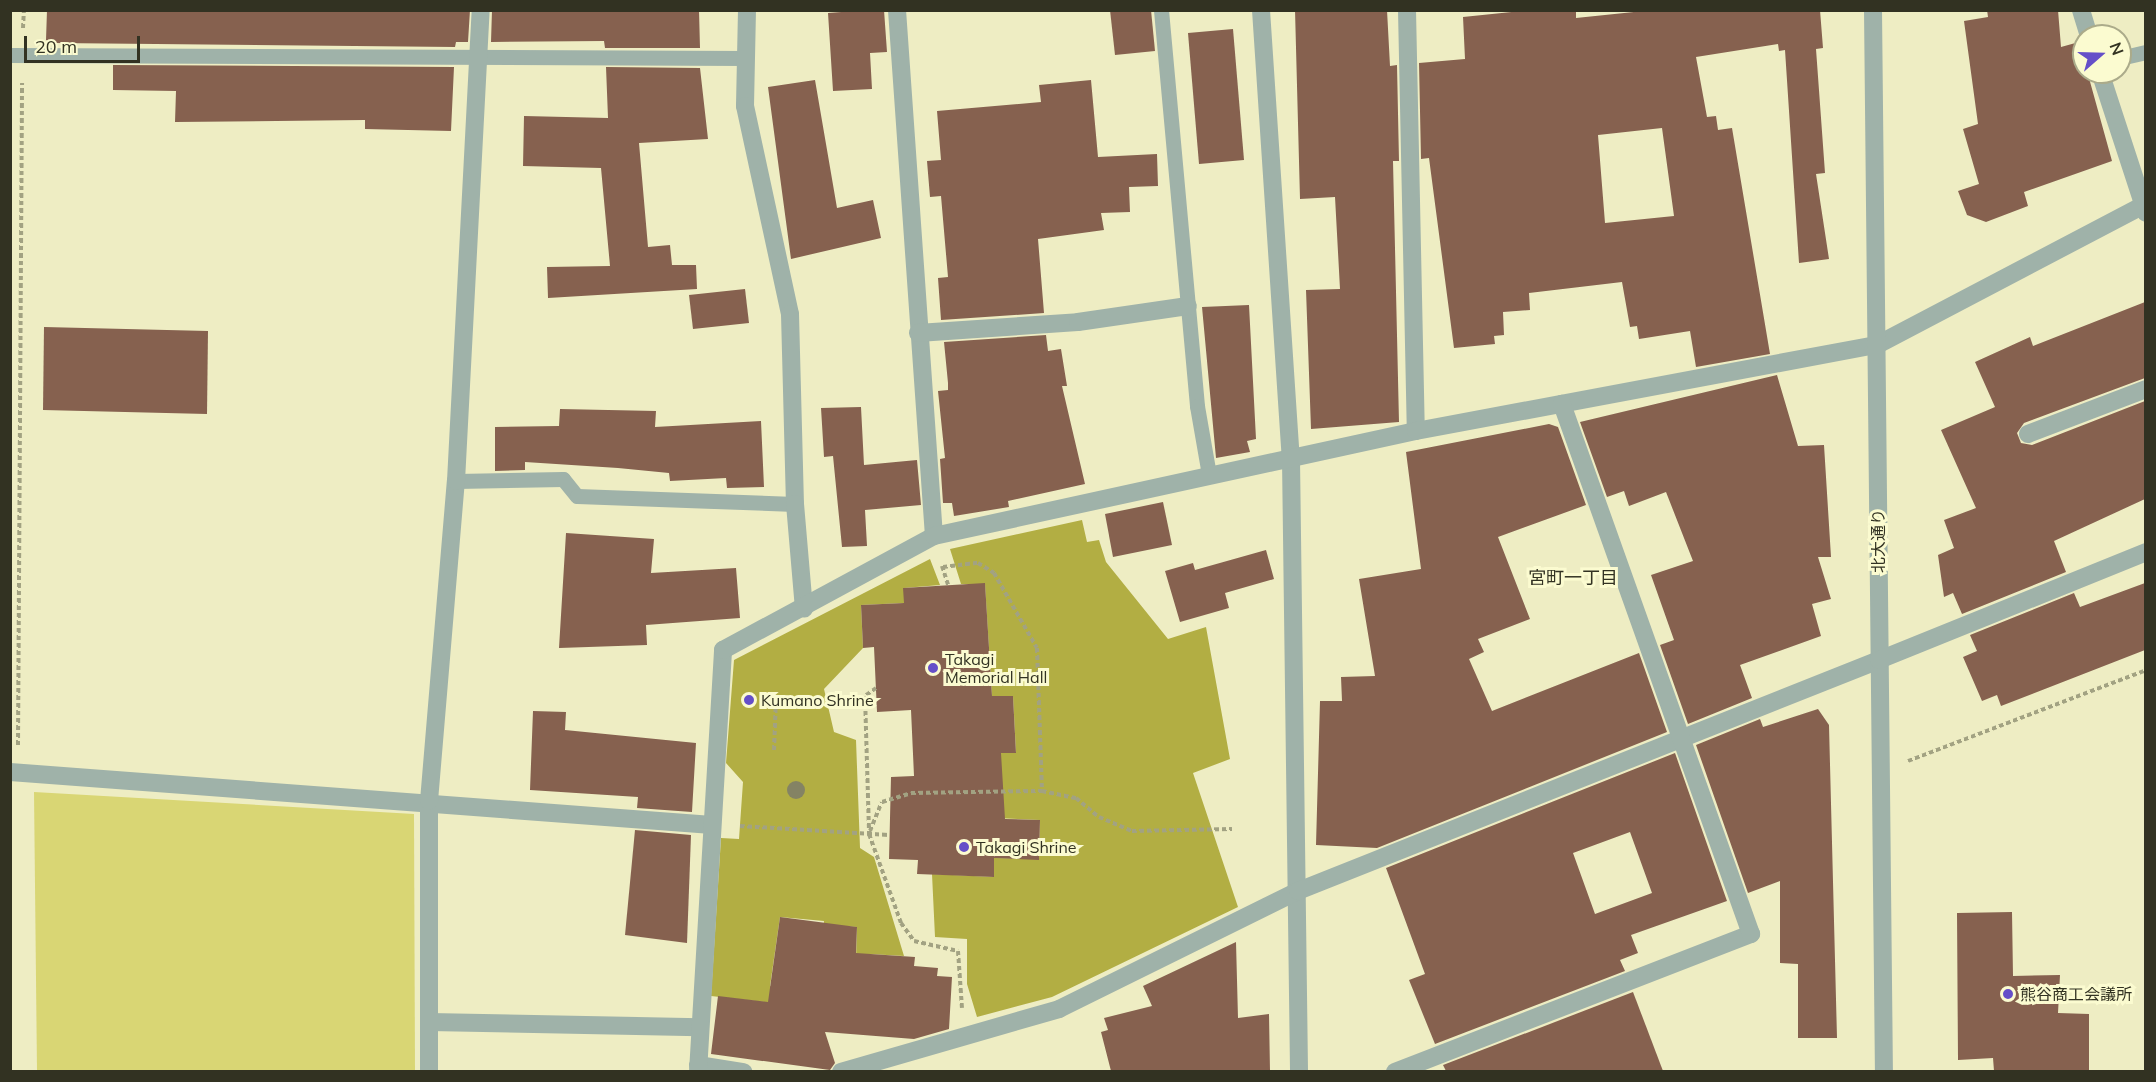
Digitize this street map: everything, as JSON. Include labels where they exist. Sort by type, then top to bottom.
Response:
[{"type":"street","points":[[429,1071],[429,801],[456,481],[481,10]]},
{"type":"street","points":[[747,10],[745,106],[790,314],[795,504],[804,609]]},
{"type":"street","points":[[897,10],[934,536]]},
{"type":"street","points":[[1261,10],[1291,459],[1299,1071]]},
{"type":"street","points":[[1407,10],[1416,431]]},
{"type":"street","name":"北大通り","points":[[1873,10],[1884,1071]]},
{"type":"street","points":[[743,1071],[698,1068],[723,650],[804,609],[934,536],[1416,431],[1877,345],[2144,207],[2104,84]]},
{"type":"street","points":[[918,333],[1078,322],[1188,306]]},
{"type":"street","points":[[2028,434],[2145,389]]},
{"type":"street","points":[[1395,1071],[1752,934],[1684,737],[1562,404]]},
{"type":"street","points":[[841,1071],[1059,1009],[1298,891],[2145,552]]},
{"type":"street","points":[[14,772],[429,801],[712,825]]},
{"type":"street","points":[[429,1022],[700,1027]]},
{"type":"lane","points":[[1161,10],[1188,306],[1209,475]]},
{"type":"lane","points":[[17,56],[746,58]]},
{"type":"lane","points":[[456,481],[562,479],[577,496],[795,504]]},
{"type":"path","points":[[14,772],[17,56],[24,10]]},
{"type":"path","points":[[943,567],[978,563],[994,573],[1037,648],[1042,791]]},
{"type":"path","points":[[1881,772],[2145,670]]},
{"type":"path","points":[[876,688],[865,696],[869,834],[901,923],[914,941],[958,951],[965,1036]]},
{"type":"path","points":[[774,750],[776,698]]},
{"type":"path","points":[[869,834],[882,802],[911,793],[1042,791],[1076,798],[1099,817],[1132,831],[1232,829]]},
{"type":"path","points":[[712,825],[890,835]]},
{"type":"shaded area","points":[[1082,520],[1087,542],[1099,540],[1106,562],[1168,639],[1206,627],[1230,759],[1193,773],[1238,907],[1052,997],[977,1017],[967,984],[967,939],[935,937],[932,874],[994,877],[994,858],[1039,859],[1040,820],[995,818],[1001,753],[1016,752],[1013,696],[992,696],[985,584],[961,584],[950,549]]},
{"type":"shaded area","points":[[930,559],[940,585],[904,588],[904,603],[861,605],[863,648],[824,689],[834,732],[856,740],[860,848],[874,857],[904,956],[870,954],[868,981],[856,959],[857,927],[827,925],[821,957],[824,921],[780,917],[770,986],[775,987],[774,1003],[711,996],[721,838],[739,839],[743,782],[726,763],[734,660]]},
{"type":"shaded area","points":[[34,792],[414,814],[415,1071],[37,1071]]},
{"type":"building","points":[[47,10],[470,10],[468,42],[456,42],[455,47],[55,43],[46,40]]},
{"type":"building","points":[[492,10],[699,10],[700,48],[605,48],[604,41],[491,42]]},
{"type":"building","points":[[884,10],[887,52],[870,53],[872,89],[833,91],[828,13]]},
{"type":"building","points":[[1110,10],[1151,10],[1155,51],[1115,55]]},
{"type":"building","points":[[1295,10],[1387,10],[1390,66],[1397,65],[1399,161],[1393,161],[1399,422],[1311,429],[1306,290],[1340,289],[1335,197],[1300,199]]},
{"type":"building","points":[[1530,10],[1576,10],[1576,18],[1653,10],[1820,10],[1823,48],[1816,49],[1825,173],[1816,174],[1829,259],[1799,263],[1785,50],[1779,51],[1778,44],[1696,57],[1707,117],[1716,116],[1718,130],[1732,128],[1770,354],[1696,367],[1690,331],[1639,339],[1637,326],[1630,327],[1622,282],[1529,293],[1530,310],[1503,312],[1504,335],[1494,336],[1495,344],[1454,348],[1429,158],[1421,159],[1419,63],[1465,59],[1463,17]],"holes":[[[1662,128],[1674,216],[1605,223],[1598,135]]]},
{"type":"building","points":[[1987,10],[2058,10],[2061,47],[2072,44],[2072,84],[2091,84],[2112,161],[2024,192],[2028,206],[1986,222],[1967,215],[1958,191],[1979,184],[1963,129],[1978,124],[1964,21],[1988,17]]},
{"type":"building","points":[[1233,29],[1244,160],[1199,164],[1188,33]]},
{"type":"building","points":[[113,65],[454,67],[451,131],[365,129],[365,120],[175,122],[176,91],[113,90]]},
{"type":"building","points":[[606,67],[700,68],[708,139],[639,143],[648,247],[670,245],[672,265],[696,265],[697,289],[548,298],[547,267],[610,266],[601,168],[523,166],[524,116],[608,118]]},
{"type":"building","points":[[815,80],[837,208],[873,200],[881,238],[791,259],[768,87]]},
{"type":"building","points":[[1091,80],[1098,157],[1157,154],[1158,186],[1129,187],[1130,212],[1101,213],[1104,230],[1038,239],[1044,313],[941,320],[938,278],[948,277],[941,196],[930,197],[927,161],[941,160],[937,111],[1041,102],[1039,85]]},
{"type":"building","points":[[745,289],[749,323],[693,329],[689,295]]},
{"type":"building","points":[[2145,302],[2145,378],[2024,423],[2017,433],[2021,443],[2032,445],[2145,401],[2145,499],[2054,541],[2066,572],[1962,614],[1953,593],[1944,597],[1938,555],[1954,548],[1944,520],[1976,508],[1941,430],[1995,407],[1975,362],[2030,337],[2033,346]]},
{"type":"building","points":[[1249,305],[1256,439],[1247,441],[1250,452],[1216,458],[1202,307]]},
{"type":"building","points":[[44,327],[208,331],[207,414],[43,410]]},
{"type":"building","points":[[1046,335],[1048,351],[1061,349],[1067,386],[1062,386],[1085,484],[1008,501],[1009,507],[954,516],[952,503],[943,503],[940,459],[945,458],[938,391],[948,390],[944,342]]},
{"type":"building","points":[[1777,375],[1798,446],[1824,445],[1831,557],[1818,557],[1831,599],[1812,604],[1821,636],[1740,665],[1752,698],[1688,724],[1660,645],[1674,640],[1651,575],[1693,561],[1666,492],[1629,506],[1624,491],[1607,497],[1580,422]]},
{"type":"building","points":[[861,407],[864,465],[917,460],[921,505],[865,510],[867,546],[842,547],[833,456],[824,457],[821,408]]},
{"type":"building","points":[[560,409],[656,411],[655,427],[761,421],[764,487],[727,488],[726,478],[670,481],[669,473],[525,462],[525,470],[495,471],[495,427],[559,426]]},
{"type":"building","points":[[1549,424],[1558,427],[1586,505],[1498,537],[1530,619],[1478,639],[1484,652],[1469,659],[1492,711],[1639,653],[1667,732],[1377,848],[1316,845],[1320,701],[1342,701],[1341,677],[1375,676],[1359,579],[1421,569],[1406,452]]},
{"type":"building","points":[[1163,502],[1172,545],[1113,557],[1105,514]]},
{"type":"building","points":[[566,533],[654,539],[651,573],[736,568],[740,618],[646,625],[647,645],[559,648]]},
{"type":"building","points":[[1266,550],[1274,579],[1225,593],[1229,608],[1180,622],[1165,571],[1193,563],[1195,570]]},
{"type":"building","name":"Takagi Memorial Hall","points":[[985,583],[992,696],[1013,696],[1016,753],[1001,753],[1005,819],[1040,820],[1039,860],[994,858],[994,877],[917,874],[918,860],[889,859],[891,777],[914,776],[911,710],[877,712],[874,647],[863,648],[861,605],[904,603],[903,588]]},
{"type":"building","points":[[2145,583],[2145,650],[2001,706],[1997,695],[1982,701],[1963,657],[1977,651],[1970,635],[2074,593],[2080,607]]},
{"type":"building","points":[[1818,709],[1829,725],[1837,1038],[1798,1038],[1798,964],[1780,963],[1780,881],[1748,893],[1696,745],[1760,719],[1763,727]]},
{"type":"building","points":[[533,711],[566,712],[565,730],[696,743],[692,812],[637,808],[638,797],[530,790]]},
{"type":"building","points":[[1675,753],[1727,901],[1631,935],[1638,953],[1620,960],[1625,971],[1435,1044],[1409,980],[1425,974],[1386,868]],"holes":[[[1630,832],[1652,893],[1595,914],[1573,853]]]},
{"type":"building","points":[[635,830],[691,835],[687,943],[625,935]]},
{"type":"building","name":"熊谷商工会議所","points":[[2012,912],[2013,976],[2060,975],[2058,1013],[2089,1014],[2089,1071],[1994,1071],[1993,1058],[1958,1060],[1957,913]]},
{"type":"building","points":[[780,917],[857,927],[856,953],[915,957],[914,966],[938,968],[937,976],[952,977],[949,1029],[914,1039],[825,1032],[835,1063],[830,1070],[711,1054],[718,996],[768,1002]]},
{"type":"building","points":[[1236,942],[1238,1018],[1269,1014],[1270,1071],[1111,1071],[1101,1032],[1108,1030],[1104,1018],[1152,1006],[1143,986]]},
{"type":"building","points":[[1633,992],[1663,1071],[1446,1071],[1443,1065]]},
{"type":"place","name":"Takagi Memorial Hall","points":[[933,668]]},
{"type":"place","name":"Kumano Shrine","points":[[749,700]]},
{"type":"place","name":"Takagi Shrine","points":[[964,847]]},
{"type":"place","name":"熊谷商工会議所","points":[[2008,994]]},
{"type":"district","name":"宮町一丁目","points":[[1573,578]]}]
